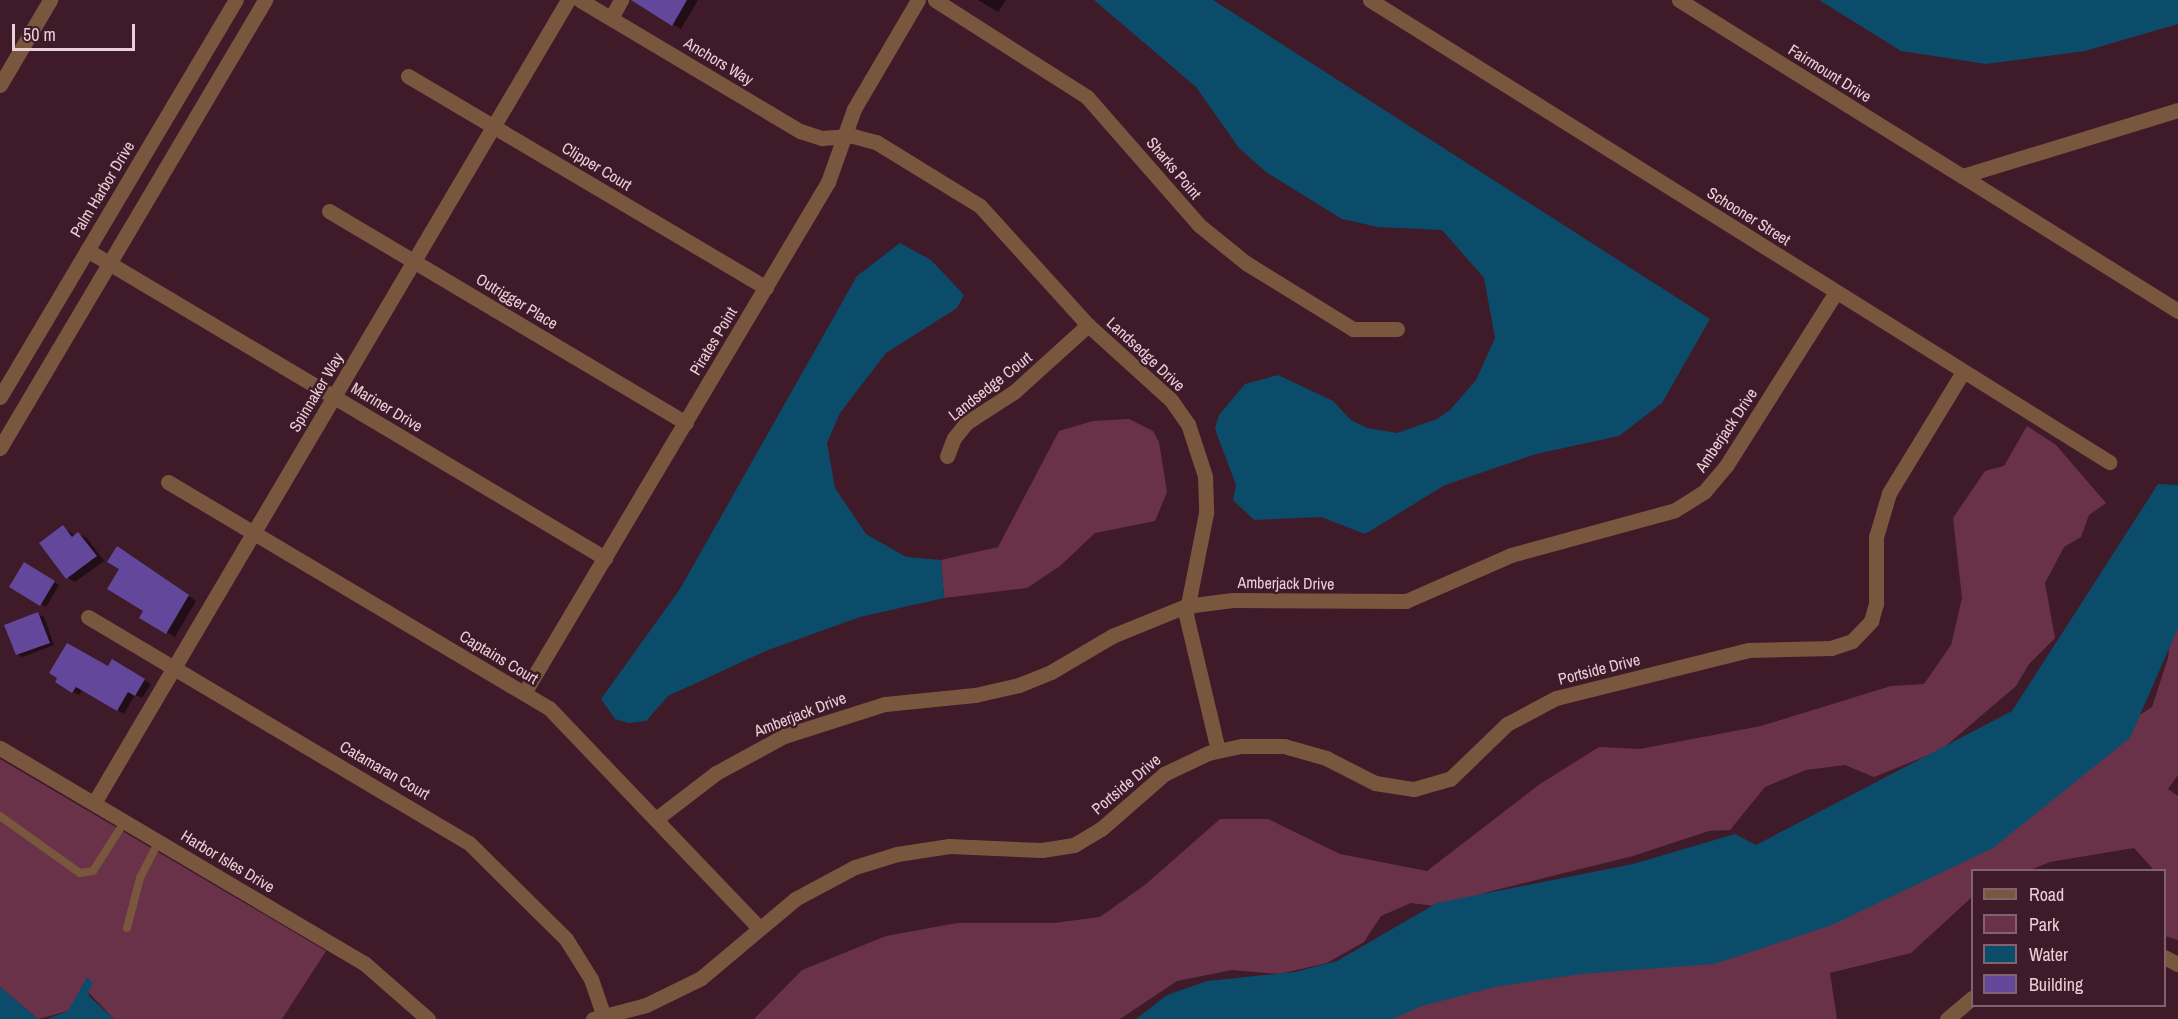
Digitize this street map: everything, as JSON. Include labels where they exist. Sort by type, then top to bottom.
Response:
[{"type":"street","points":[[0,85],[50,0]]},
{"type":"street","name":"Palm Harbor Drive","points":[[0,397],[236,0]]},
{"type":"street","points":[[0,448],[266,0]]},
{"type":"street","name":"Spinnaker Way","points":[[94,803],[568,0]]},
{"type":"street","name":"Anchors Way","points":[[580,0],[801,131],[822,138],[844,136]]},
{"type":"street","points":[[611,18],[621,0]]},
{"type":"street","name":"Pirates Point","points":[[524,693],[828,182],[857,103],[918,0]]},
{"type":"street","name":"Sharks Point","points":[[935,0],[1088,97],[1199,225],[1246,263],[1353,329],[1396,329]]},
{"type":"street","name":"Schooner Street","points":[[1370,0],[2109,462]]},
{"type":"street","name":"Fairmount Drive","points":[[1679,0],[2178,311]]},
{"type":"street","name":"Clipper Court","points":[[408,76],[766,288]]},
{"type":"street","points":[[1962,176],[2178,110]]},
{"type":"street","name":"Landsedge Drive","points":[[844,136],[862,137],[888,148],[980,206],[1088,325],[1171,400],[1198,448],[1205,476],[1206,513],[1186,606],[1218,750]]},
{"type":"street","name":"Outrigger Place","points":[[329,210],[686,423]]},
{"type":"street","name":"Mariner Drive","points":[[87,250],[605,558]]},
{"type":"street","name":"Amberjack Drive","points":[[656,819],[717,773],[801,729],[885,704],[975,695],[1018,686],[1051,672],[1112,636],[1186,606],[1233,600],[1406,601],[1511,555],[1675,510],[1704,492],[1726,466],[1836,292]]},
{"type":"street","name":"Landsedge Court","points":[[947,456],[954,438],[966,423],[1014,392],[1088,325]]},
{"type":"street","name":"Portside Drive","points":[[599,1018],[646,1005],[701,978],[759,928],[814,887],[878,859],[950,846],[1042,850],[1074,845],[1101,829],[1164,774],[1186,761],[1218,750],[1254,745],[1284,746],[1326,758],[1375,783],[1414,789],[1450,779],[1508,724],[1556,698],[1748,650],[1831,648],[1852,641],[1871,621],[1876,604],[1876,537],[1889,493],[1963,372]]},
{"type":"street","name":"Captains Court","points":[[168,482],[524,693],[565,721],[759,928]]},
{"type":"street","name":"Catamaran Court","points":[[88,617],[469,843],[566,939],[591,979],[599,1018]]},
{"type":"street","name":"Harbor Isles Drive","points":[[0,748],[364,963],[428,1019]]},
{"type":"street","points":[[1947,1019],[1971,999]]},
{"type":"lane","points":[[0,816],[80,873],[93,871],[125,821]]},
{"type":"lane","points":[[127,928],[140,878],[159,841]]},
{"type":"green space","points":[[1129,419],[1153,431],[1159,442],[1167,492],[1155,521],[1095,533],[1060,566],[1027,588],[944,598],[941,560],[998,547],[1059,431],[1093,421]]},
{"type":"green space","points":[[2027,426],[2056,445],[2106,503],[2089,515],[2081,537],[2064,547],[2045,583],[2055,638],[2029,664],[2016,686],[1941,750],[1874,777],[1845,765],[1806,770],[1765,787],[1730,830],[1709,831],[1633,856],[1484,893],[1451,908],[1411,903],[1381,916],[1364,942],[1327,963],[1279,974],[1232,970],[1177,981],[1120,1019],[754,1019],[802,970],[886,936],[957,923],[1054,923],[1100,917],[1146,884],[1220,819],[1268,819],[1340,854],[1427,871],[1540,784],[1599,747],[1640,749],[1761,726],[1891,686],[1924,684],[1951,645],[1962,598],[1953,518],[1985,471],[2004,466]]},
{"type":"green space","points":[[2178,602],[2178,775],[2168,789],[2178,796],[2178,940],[2166,936],[2166,869],[2153,869],[2134,848],[2050,862],[2032,869],[1971,869],[1971,898],[1911,953],[1830,973],[1837,1019],[1362,1019],[2108,736],[2152,707],[2168,658],[2173,611]]},
{"type":"green space","points":[[0,759],[326,951],[282,1019],[114,1019],[88,992],[68,1011],[38,1019],[0,987]]},
{"type":"water","points":[[1094,0],[1213,0],[1710,319],[1662,403],[1619,436],[1536,454],[1445,485],[1365,534],[1321,517],[1254,520],[1233,500],[1236,485],[1215,429],[1219,415],[1245,384],[1278,375],[1333,401],[1351,420],[1367,428],[1397,433],[1437,419],[1450,410],[1476,380],[1495,338],[1484,278],[1442,230],[1378,227],[1342,219],[1266,172],[1239,148],[1196,87]]},
{"type":"water","points":[[1819,0],[2178,0],[2178,24],[2085,51],[1986,64],[1901,51]]},
{"type":"water","points":[[900,243],[931,260],[964,295],[957,308],[886,353],[840,413],[827,443],[835,488],[866,534],[906,557],[941,560],[944,598],[860,617],[768,650],[668,696],[646,721],[629,723],[615,719],[601,699],[680,589],[857,276]]},
{"type":"water","points":[[2158,484],[2178,485],[2178,628],[2130,738],[1993,848],[1832,925],[1714,964],[1581,974],[1495,987],[1422,1006],[1392,1019],[1136,1019],[1167,995],[1207,981],[1295,972],[1337,961],[1437,903],[1633,864],[1735,834],[1756,845],[2012,711]]},
{"type":"water","points":[[87,977],[93,984],[88,992],[90,997],[114,1019],[47,1019],[68,1011]]},
{"type":"water","points":[[0,987],[38,1019],[0,1019]]},
{"type":"building","points":[[631,0],[687,0],[672,26]]},
{"type":"building","points":[[63,525],[72,537],[78,532],[97,556],[66,579],[39,543]]},
{"type":"building","points":[[117,546],[189,595],[166,634],[139,618],[143,611],[107,589],[119,569],[107,562]]},
{"type":"building","points":[[24,562],[55,581],[40,606],[9,587]]},
{"type":"building","points":[[38,612],[50,643],[16,655],[4,625]]},
{"type":"building","points":[[67,643],[108,666],[112,659],[145,679],[135,696],[128,692],[117,711],[76,687],[72,693],[55,682],[57,678],[49,673]]}]
